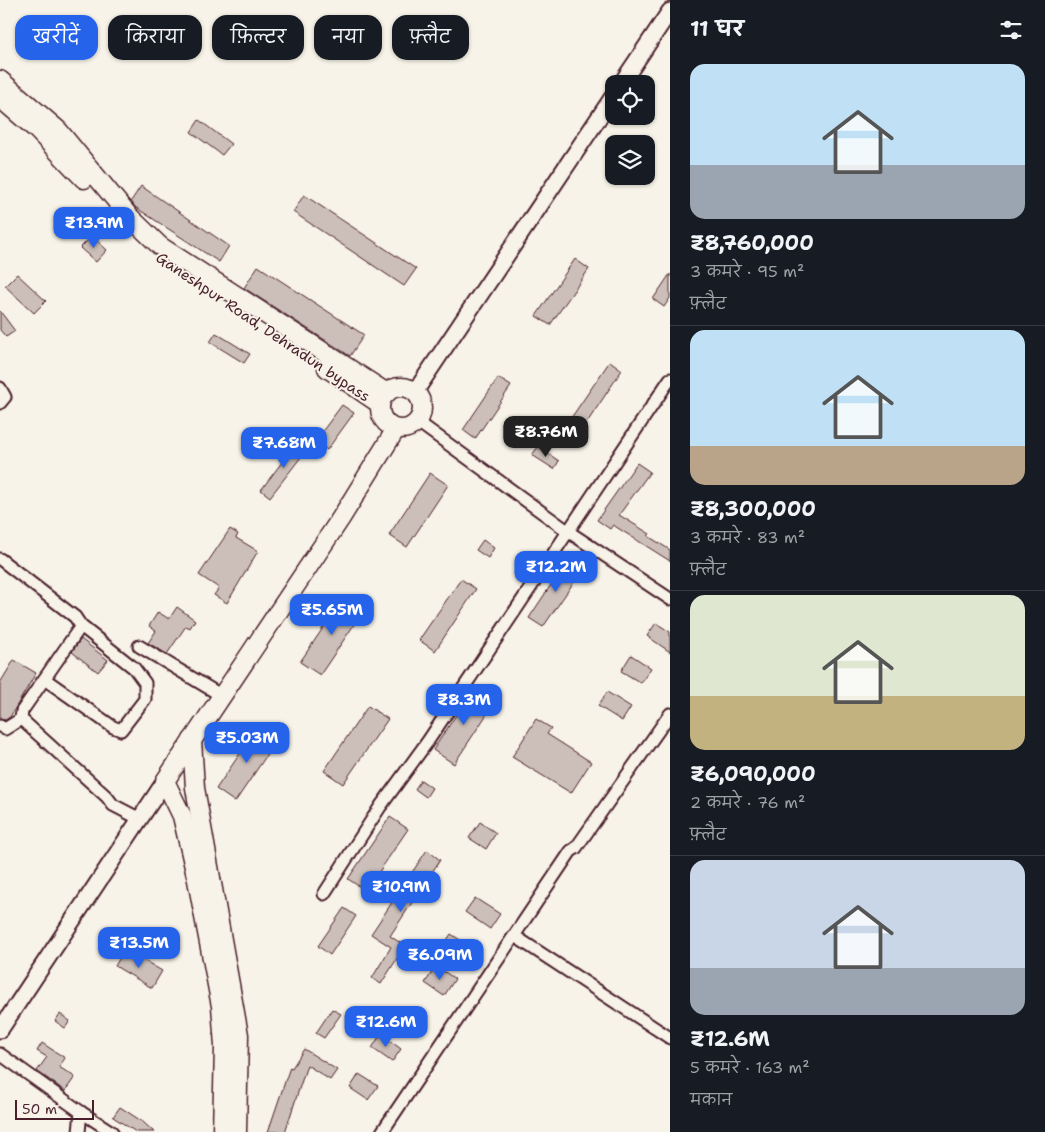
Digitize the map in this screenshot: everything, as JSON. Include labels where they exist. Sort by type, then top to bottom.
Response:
[{"type":"main road","points":[[627,75],[670,11]]},
{"type":"main road","points":[[0,80],[58,130],[128,215],[160,246],[384,398]]},
{"type":"main road","name":"Ganeshpur Road, Dehradun bypass","points":[[0,98],[37,130],[69,162],[139,243],[173,270],[329,369],[384,398]]},
{"type":"main road","points":[[415,392],[605,108]]},
{"type":"main road","points":[[399,387],[415,392],[422,401],[423,408],[418,422],[406,429],[396,429],[386,423],[382,418],[384,398],[399,387]]},
{"type":"main road","points":[[0,1030],[341,518],[396,429]]},
{"type":"main road","points":[[192,740],[195,788],[239,1035],[237,1132]]},
{"type":"main road","points":[[165,781],[182,816],[197,880],[221,1006],[224,1046],[222,1132]]},
{"type":"street","points":[[324,894],[380,807],[428,741],[670,379]]},
{"type":"street","points":[[0,388],[5,398],[0,403]]},
{"type":"street","points":[[418,422],[569,532],[670,599]]},
{"type":"street","points":[[0,560],[75,617],[81,626],[134,668],[145,683],[145,699],[120,730],[46,680]]},
{"type":"street","points":[[21,719],[22,711],[46,680],[49,671],[81,626]]},
{"type":"street","points":[[139,646],[222,696]]},
{"type":"street","points":[[382,1132],[516,937],[572,851],[670,714]]},
{"type":"street","points":[[0,726],[5,728],[21,719]]},
{"type":"street","points":[[21,719],[107,797],[113,805],[140,819]]},
{"type":"street","points":[[516,937],[670,1038]]},
{"type":"street","points":[[0,1054],[112,1132]]},
{"type":"street","points":[[78,1132],[81,1112]]},
{"type":"building","points":[[199,120],[231,144],[222,155],[191,132]]},
{"type":"building","points":[[141,186],[229,246],[219,262],[135,207],[131,201]]},
{"type":"building","points":[[304,195],[416,269],[404,286],[293,212]]},
{"type":"building","points":[[92,236],[107,250],[96,262],[80,248]]},
{"type":"building","points":[[575,259],[589,269],[550,325],[536,316]]},
{"type":"building","points":[[258,266],[364,335],[350,356],[244,288]]},
{"type":"building","points":[[17,274],[46,301],[34,313],[5,286]]},
{"type":"building","points":[[670,274],[670,298],[664,307],[653,299]]},
{"type":"building","points":[[0,311],[15,331],[6,337],[0,330]]},
{"type":"building","points":[[216,333],[250,354],[244,363],[210,342]]},
{"type":"building","points":[[610,361],[622,370],[584,427],[571,418]]},
{"type":"building","points":[[498,378],[511,386],[475,439],[463,430]]},
{"type":"building","points":[[342,405],[354,413],[327,450],[315,441]]},
{"type":"building","points":[[298,441],[308,448],[270,497],[261,490]]},
{"type":"building","points":[[538,447],[559,461],[554,469],[532,455]]},
{"type":"building","points":[[637,463],[650,472],[619,515],[650,534],[648,536],[670,550],[670,561],[613,525],[610,529],[597,520]]},
{"type":"building","points":[[430,473],[448,485],[407,547],[389,535]]},
{"type":"building","points":[[230,529],[238,534],[236,538],[258,551],[227,603],[214,595],[219,588],[199,575]]},
{"type":"building","points":[[483,540],[494,548],[488,558],[476,550]]},
{"type":"building","points":[[568,559],[583,569],[543,627],[529,618]]},
{"type":"building","points":[[461,579],[476,589],[435,651],[419,640]]},
{"type":"building","points":[[344,597],[364,610],[320,675],[300,662]]},
{"type":"building","points":[[177,607],[195,620],[190,628],[186,626],[167,654],[148,643],[156,631],[149,626],[158,612],[169,619]]},
{"type":"building","points":[[656,623],[670,632],[670,652],[647,636]]},
{"type":"building","points":[[81,639],[108,660],[98,672],[72,652]]},
{"type":"building","points":[[631,655],[651,668],[641,683],[621,671]]},
{"type":"building","points":[[14,660],[36,673],[10,717],[5,720],[0,719],[0,683]]},
{"type":"building","points":[[474,688],[495,702],[454,764],[433,750]]},
{"type":"building","points":[[607,692],[631,707],[622,721],[598,706]]},
{"type":"building","points":[[368,706],[388,719],[343,784],[324,771]]},
{"type":"building","points":[[536,719],[551,728],[547,734],[591,762],[571,793],[512,757]]},
{"type":"building","points":[[258,727],[277,740],[235,802],[216,789]]},
{"type":"building","points":[[421,780],[432,788],[426,797],[415,789]]},
{"type":"building","points":[[390,817],[408,829],[366,891],[348,879]]},
{"type":"building","points":[[480,822],[496,833],[486,849],[469,838]]},
{"type":"building","points":[[427,850],[440,860],[390,936],[405,946],[381,984],[372,978],[391,947],[371,934]]},
{"type":"building","points":[[475,898],[500,914],[490,929],[465,912]]},
{"type":"building","points":[[344,908],[356,916],[330,955],[318,946]]},
{"type":"building","points":[[451,934],[474,949],[465,964],[441,949]]},
{"type":"building","points":[[125,949],[162,971],[152,988],[115,966]]},
{"type":"building","points":[[436,966],[455,979],[444,996],[425,983]]},
{"type":"building","points":[[332,1009],[341,1014],[324,1038],[316,1033]]},
{"type":"building","points":[[60,1014],[70,1021],[65,1028],[55,1021]]},
{"type":"building","points":[[381,1034],[401,1049],[392,1062],[372,1048]]},
{"type":"building","points":[[42,1043],[65,1058],[59,1067],[75,1077],[65,1091],[37,1071],[47,1057],[37,1051]]},
{"type":"building","points":[[304,1049],[337,1070],[330,1080],[307,1065],[285,1132],[268,1132],[290,1067],[292,1068]]},
{"type":"building","points":[[359,1074],[378,1086],[368,1100],[350,1088]]},
{"type":"building","points":[[120,1107],[143,1122],[154,1132],[136,1132],[113,1117]]}]
